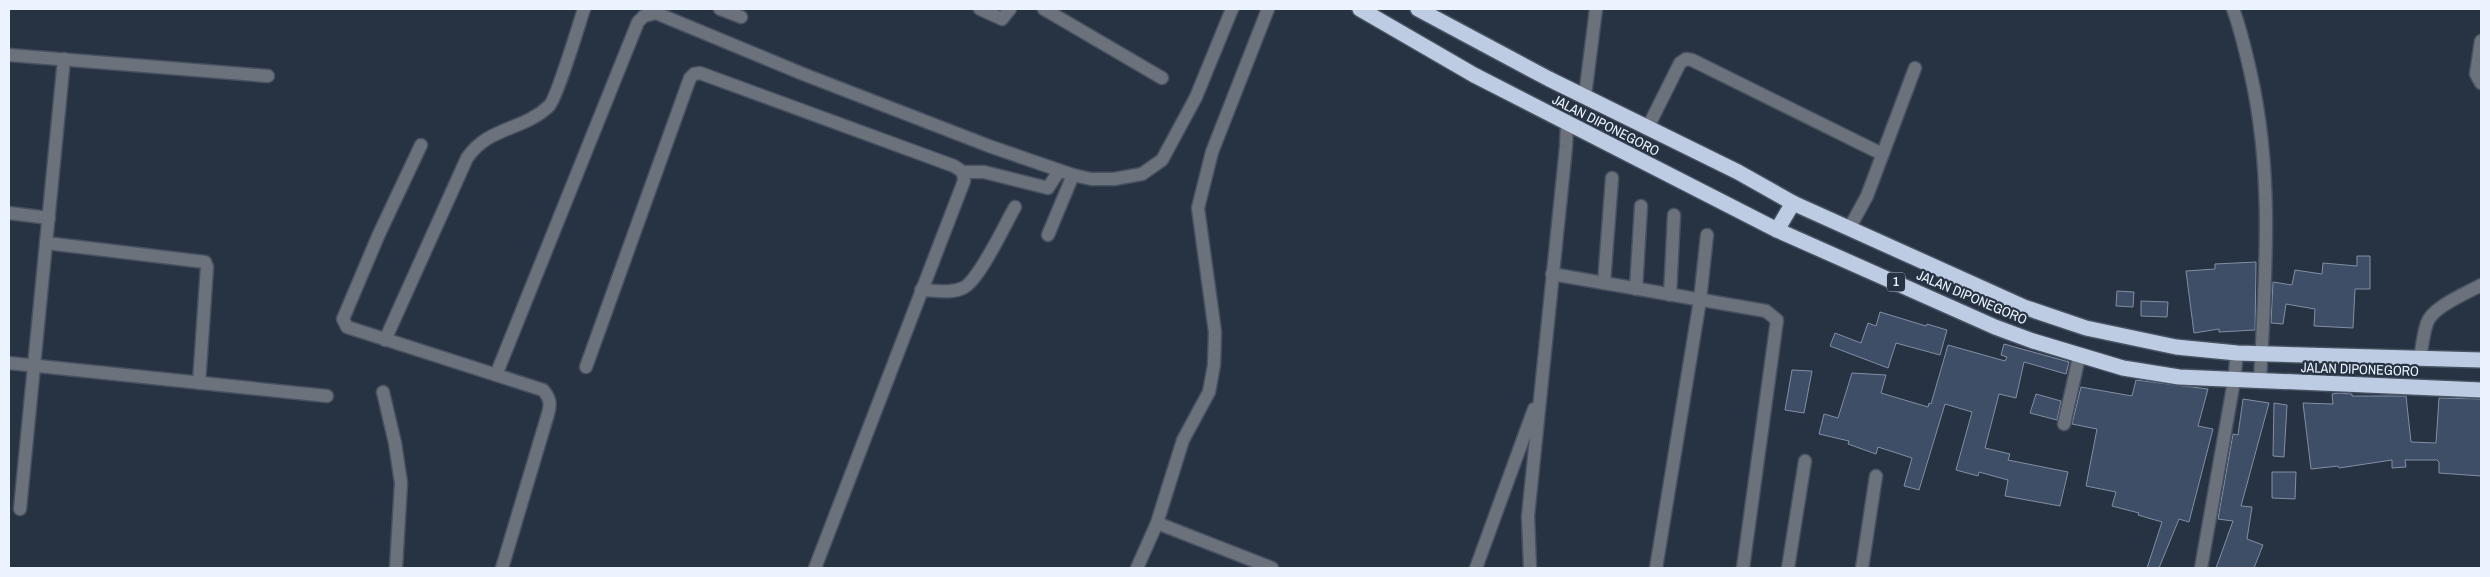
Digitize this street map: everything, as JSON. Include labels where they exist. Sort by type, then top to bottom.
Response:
[{"type":"highway","name":"JALAN DIPONEGORO","points":[[1360,9],[1474,75],[1777,230],[1995,327],[2079,357],[2155,374],[2234,381],[2481,390]]},
{"type":"highway","name":"JALAN DIPONEGORO","points":[[1418,9],[1647,129],[1738,172],[1793,202],[2024,307],[2077,325],[2176,347],[2237,353],[2261,352],[2481,360]]},
{"type":"highway","points":[[1777,230],[1793,202]]},
{"type":"street","points":[[385,340],[468,158],[473,150],[491,134],[527,122],[552,104],[584,9]]},
{"type":"street","points":[[720,9],[742,17]]},
{"type":"street","points":[[980,9],[1002,19],[1010,9]]},
{"type":"street","points":[[1044,9],[1162,78]]},
{"type":"street","points":[[496,375],[638,22],[644,16],[656,13],[904,114],[1059,171],[1091,179],[1131,178],[1142,174],[1162,160],[1196,96],[1232,9]]},
{"type":"street","points":[[1137,568],[1157,523],[1184,440],[1210,392],[1214,364],[1215,332],[1198,208],[1212,152],[1268,9]]},
{"type":"street","points":[[1585,96],[1596,9]]},
{"type":"street","points":[[2233,9],[2254,89],[2265,167],[2267,224],[2260,382]]},
{"type":"street","points":[[2481,41],[2476,74],[2481,83]]},
{"type":"street","points":[[9,55],[268,76]]},
{"type":"street","points":[[20,509],[36,366],[64,59]]},
{"type":"street","points":[[1647,129],[1680,63],[1686,59],[1692,60],[1882,154]]},
{"type":"street","points":[[1850,227],[1867,196],[1915,68]]},
{"type":"street","points":[[586,367],[690,78],[694,74],[700,73],[954,166],[963,172],[984,172],[1048,188],[1059,171]]},
{"type":"street","points":[[1530,568],[1528,516],[1567,124]]},
{"type":"street","points":[[421,145],[379,234],[343,319],[347,327],[543,390],[548,396],[551,404],[502,568]]},
{"type":"street","points":[[815,568],[964,180],[963,172]]},
{"type":"street","points":[[1048,235],[1073,175]]},
{"type":"street","points":[[1604,283],[1612,178]]},
{"type":"street","points":[[921,290],[952,291],[965,287],[977,274],[1015,206]]},
{"type":"street","points":[[1636,289],[1641,206]]},
{"type":"street","points":[[9,213],[49,218]]},
{"type":"street","points":[[1670,295],[1674,215]]},
{"type":"street","points":[[1656,568],[1700,300],[1708,234]]},
{"type":"street","points":[[46,243],[205,262],[207,267],[199,383]]},
{"type":"street","points":[[1552,274],[1766,311],[1777,320],[1743,568]]},
{"type":"street","points":[[2420,359],[2427,322],[2433,314],[2444,305],[2481,285]]},
{"type":"street","points":[[2201,568],[2234,381],[2237,353]]},
{"type":"street","points":[[2064,424],[2079,357]]},
{"type":"street","points":[[9,363],[327,396]]},
{"type":"street","points":[[1476,568],[1541,390]]},
{"type":"street","points":[[383,392],[395,443],[401,483],[396,568]]},
{"type":"street","points":[[1788,568],[1804,461]]},
{"type":"street","points":[[1862,568],[1876,476]]},
{"type":"street","points":[[1157,523],[1272,568]]},
{"type":"building","points":[[2357,256],[2370,256],[2370,289],[2355,289],[2353,328],[2314,326],[2315,309],[2286,304],[2283,324],[2271,323],[2273,282],[2292,285],[2295,270],[2322,274],[2323,263],[2357,266]]},
{"type":"building","points":[[2256,262],[2255,330],[2219,332],[2219,329],[2194,333],[2186,271],[2215,269],[2215,264]]},
{"type":"building","points":[[2117,291],[2134,292],[2133,307],[2116,306]]},
{"type":"building","points":[[2141,301],[2168,302],[2167,317],[2141,316]]},
{"type":"building","points":[[1880,312],[1926,326],[1927,324],[1947,330],[1940,355],[1896,343],[1888,368],[1830,346],[1835,333],[1861,343],[1868,323],[1876,326]]},
{"type":"building","points":[[2004,344],[2069,362],[2066,374],[2024,362],[2016,398],[1999,394],[1985,448],[2010,454],[2008,460],[2068,472],[2060,506],[2005,496],[2008,480],[1979,472],[1978,476],[1956,470],[1972,412],[1945,404],[1919,490],[1904,486],[1912,458],[1878,447],[1876,454],[1848,444],[1849,441],[1819,434],[1824,414],[1838,418],[1852,373],[1886,375],[1881,393],[1928,407],[1929,403],[1931,404],[1948,345],[2005,361],[2007,357],[2001,355]]},
{"type":"building","points":[[1792,370],[1812,371],[1804,413],[1785,410]]},
{"type":"building","points":[[2136,380],[2208,389],[2198,426],[2213,429],[2189,522],[2179,519],[2159,568],[2147,568],[2162,522],[2138,515],[2139,513],[2112,506],[2116,492],[2086,486],[2097,429],[2072,424],[2081,387],[2132,396]]},
{"type":"building","points":[[2036,394],[2061,401],[2057,420],[2030,413]]},
{"type":"building","points":[[2332,394],[2352,394],[2352,396],[2406,396],[2411,442],[2436,443],[2439,398],[2481,399],[2481,476],[2439,473],[2439,462],[2437,460],[2405,460],[2406,467],[2392,468],[2392,460],[2339,468],[2338,466],[2311,469],[2303,403],[2333,404]]},
{"type":"building","points":[[2243,399],[2269,403],[2241,506],[2252,507],[2247,539],[2263,545],[2254,568],[2216,568],[2233,521],[2218,519],[2233,434],[2238,435]]},
{"type":"building","points":[[2274,403],[2287,405],[2284,457],[2273,456]]},
{"type":"building","points":[[2272,472],[2296,472],[2295,499],[2272,498]]}]
